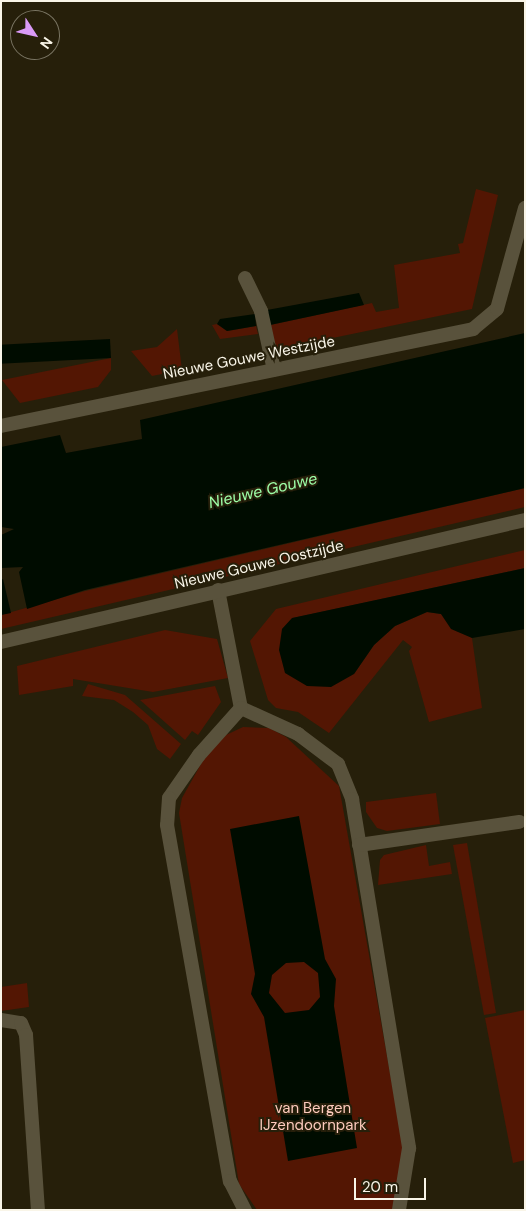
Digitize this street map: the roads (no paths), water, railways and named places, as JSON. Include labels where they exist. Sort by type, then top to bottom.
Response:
[{"type":"street","name":"Nieuwe Gouwe Westzijde","points":[[1,426],[473,329],[497,309],[525,208]]},
{"type":"street","points":[[245,278],[261,311],[274,370]]},
{"type":"street","name":"Nieuwe Gouwe Oostzijde","points":[[1,642],[525,520]]},
{"type":"street","points":[[218,590],[241,708]]},
{"type":"street","points":[[241,708],[298,734],[338,764],[352,799],[409,1148],[399,1210]]},
{"type":"street","points":[[241,708],[199,754],[169,798],[167,825],[230,1181],[245,1210]]},
{"type":"street","points":[[359,845],[519,822]]},
{"type":"street","points":[[4,1020],[21,1023],[26,1035],[38,1210]]},
{"type":"water","points":[[359,293],[364,305],[270,325],[267,310]]},
{"type":"water","points":[[255,314],[256,326],[227,331],[217,324],[220,319]]},
{"type":"water","name":"Nieuwe Gouwe","points":[[525,333],[525,488],[85,590],[27,609],[19,572],[23,567],[1,568],[1,535],[14,529],[1,527],[1,447],[60,435],[66,453],[142,439],[140,420]]},
{"type":"water","points":[[110,339],[111,358],[1,364],[1,345]]},
{"type":"water","points":[[525,568],[525,629],[472,638],[451,629],[441,614],[427,612],[395,626],[374,645],[354,674],[331,687],[307,686],[285,673],[279,650],[282,629],[292,618]]},
{"type":"water","points":[[3,579],[11,613],[1,615],[1,580]]},
{"type":"water","points":[[299,816],[325,959],[336,979],[334,1006],[357,1148],[288,1161],[264,1017],[251,994],[255,974],[230,829]],"holes":[[[304,962],[318,973],[320,997],[309,1010],[285,1013],[269,993],[272,975],[286,963]]]},
{"type":"park label","name":"van Bergen IJzendoornpark","points":[[313,1116]]}]
